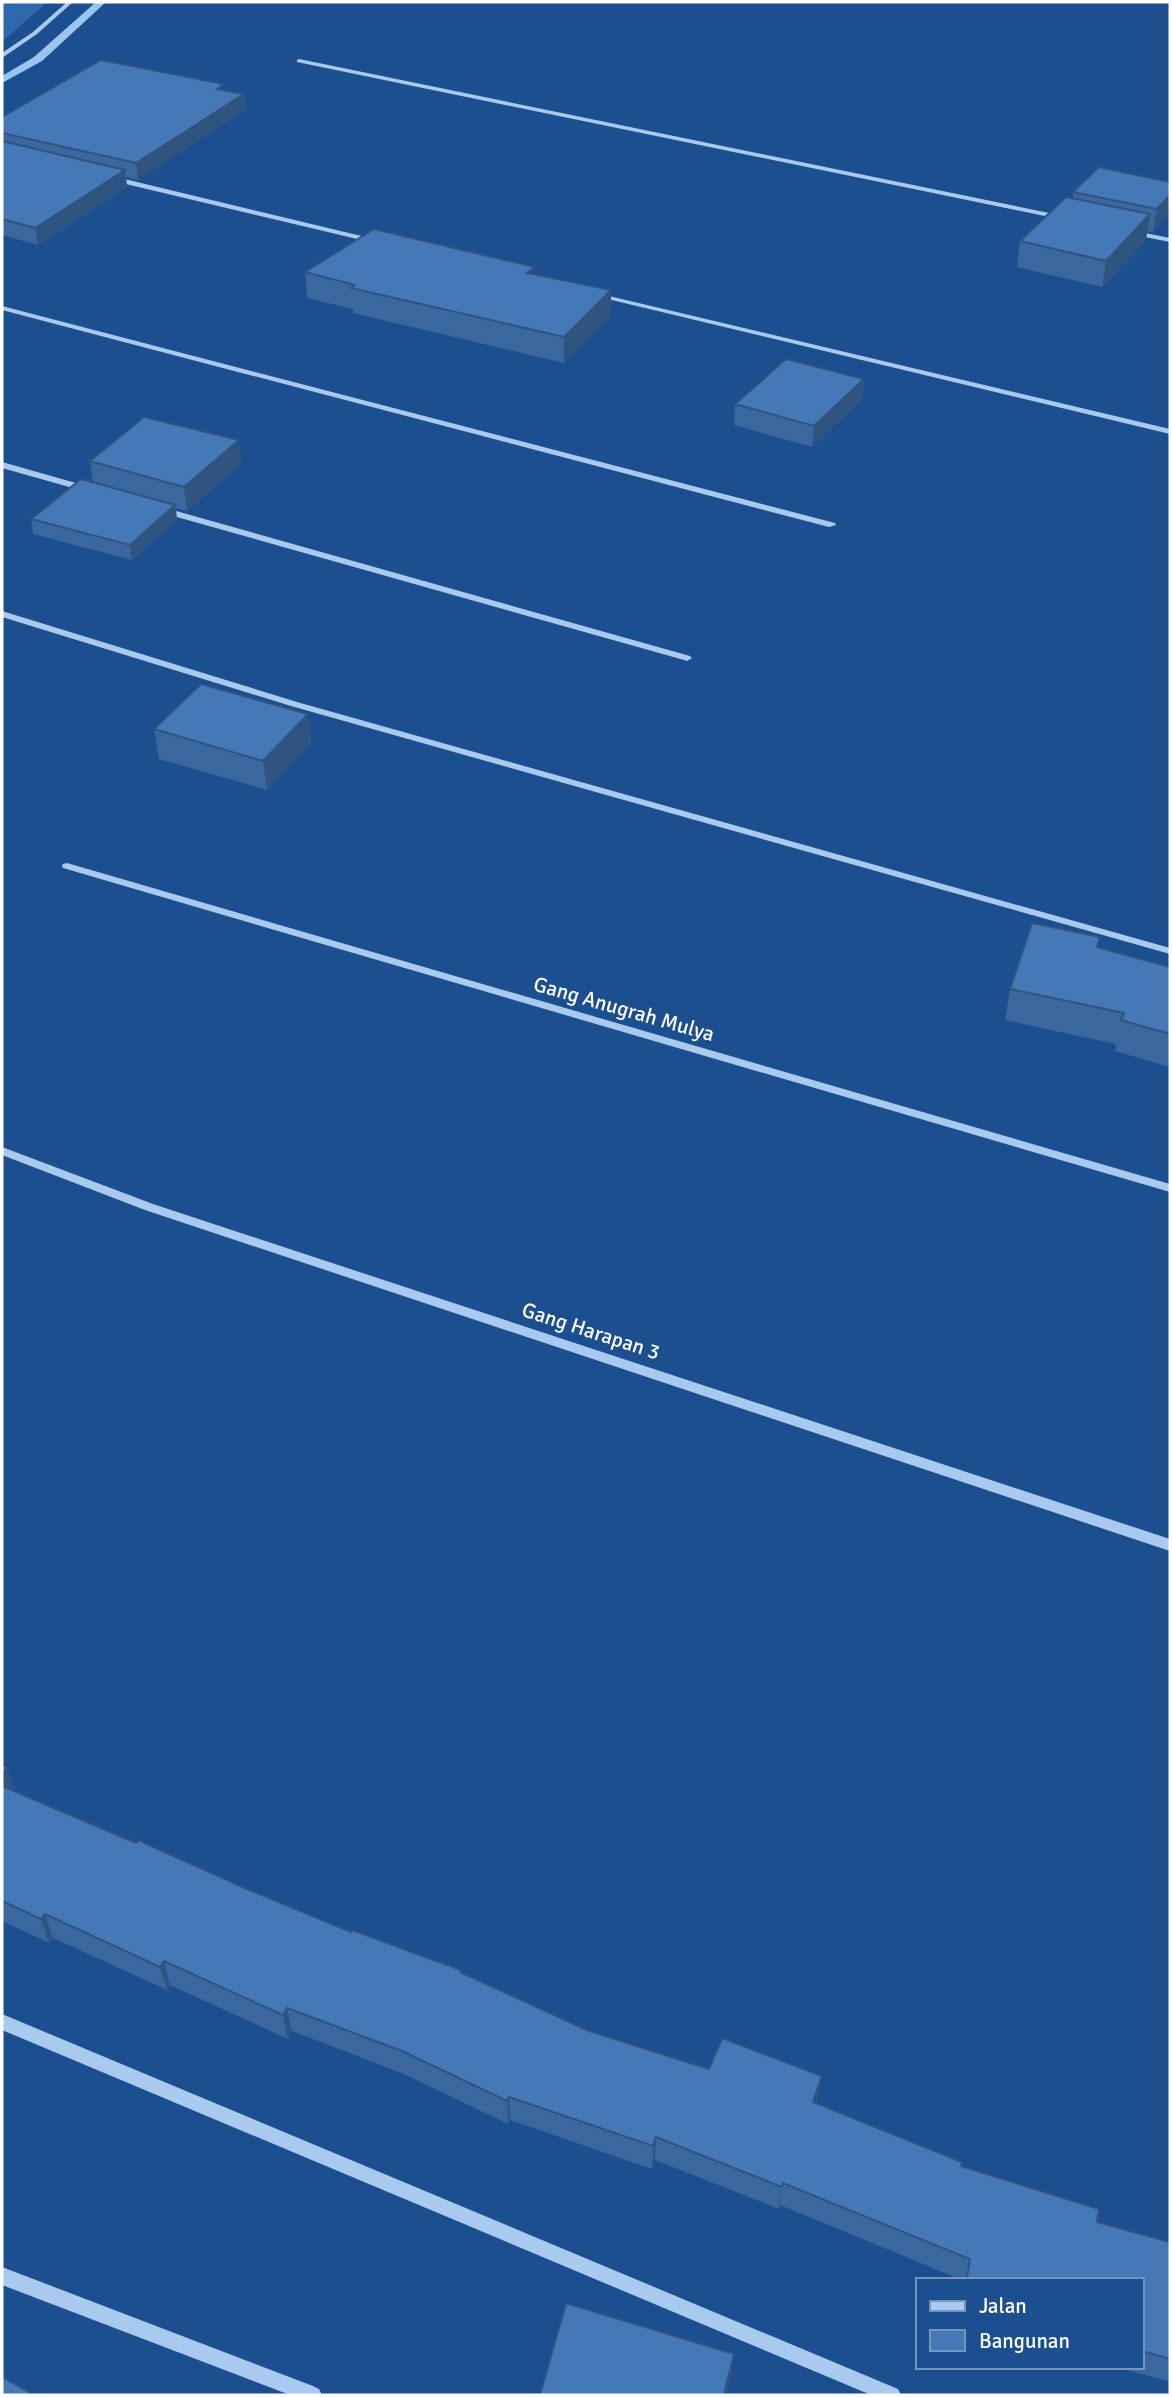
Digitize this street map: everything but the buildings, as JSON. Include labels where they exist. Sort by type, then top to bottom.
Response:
[{"type":"street","points":[[2,56],[35,33],[70,2]]},
{"type":"street","points":[[299,61],[1075,220]]},
{"type":"street","points":[[96,174],[380,242]]},
{"type":"street","points":[[1129,232],[1170,240]]},
{"type":"street","points":[[583,291],[1170,432]]},
{"type":"street","points":[[2,308],[832,525]]},
{"type":"street","points":[[2,465],[96,491]]},
{"type":"street","points":[[149,507],[687,658]]},
{"type":"street","points":[[2,614],[294,704],[1170,951]]},
{"type":"street","name":"Gang Anugrah Mulya","points":[[66,866],[1170,1188]]},
{"type":"street","name":"Gang Harapan 3","points":[[2,1151],[149,1207],[1170,1545]]},
{"type":"street","points":[[2,2022],[892,2395]]},
{"type":"street","points":[[2,2276],[313,2395]]},
{"type":"shaded area","points":[[2,2],[47,2],[2,42]]},
{"type":"waterway","points":[[2,80],[38,59],[101,2]]}]
